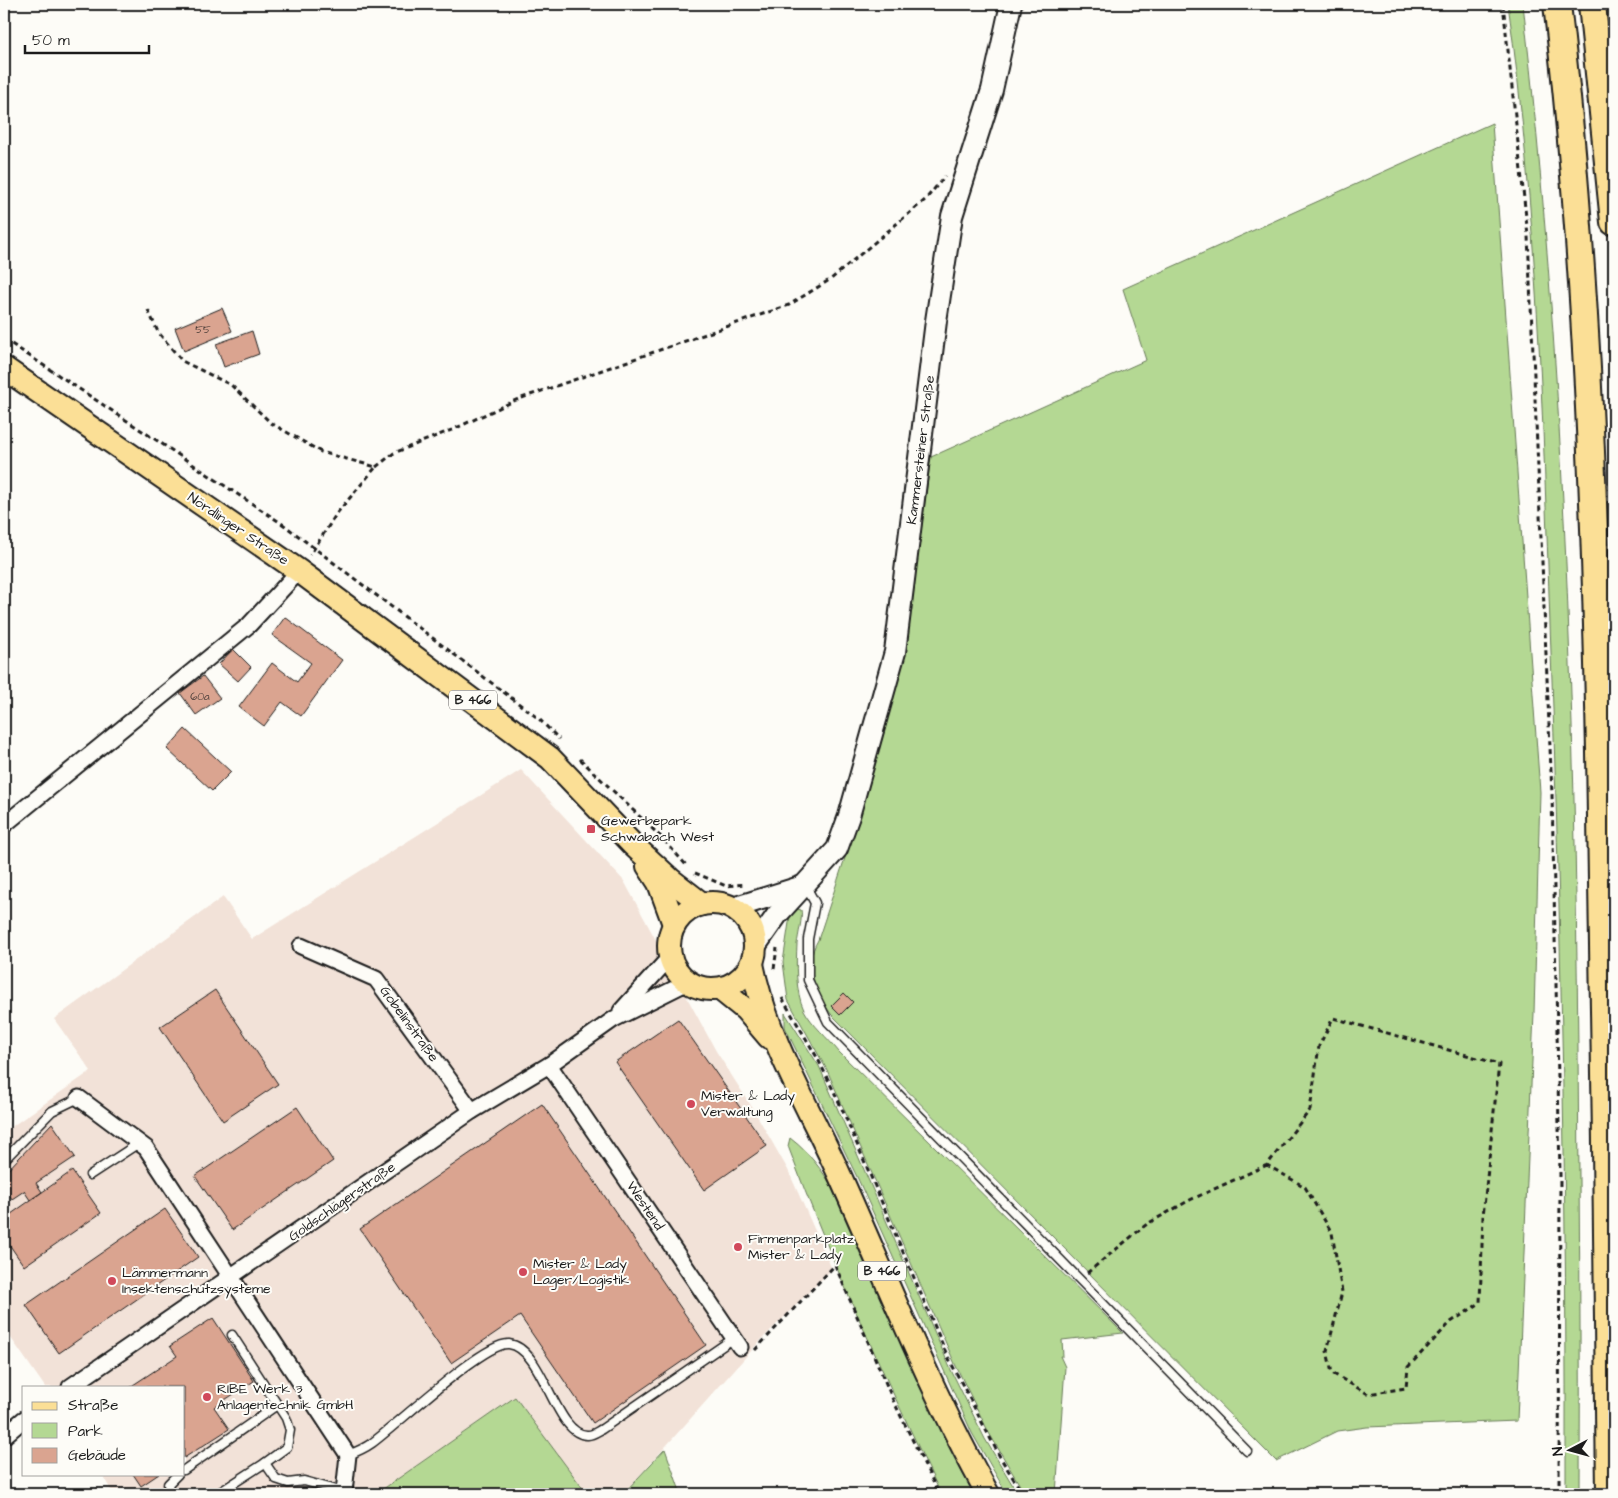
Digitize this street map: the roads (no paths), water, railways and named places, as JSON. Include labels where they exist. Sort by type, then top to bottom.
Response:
[{"type":"highway","points":[[1557,4],[1566,78],[1581,260],[1592,437],[1604,942],[1610,1494]]},
{"type":"highway","points":[[1592,4],[1614,222]]},
{"type":"main road","name":"Nördlinger Straße","points":[[4,368],[299,570]]},
{"type":"main road","name":"B 466","points":[[299,570],[550,758],[633,845],[702,904]]},
{"type":"main road","name":"B 466","points":[[633,845],[659,883],[674,924]]},
{"type":"main road","points":[[713,902],[733,908],[749,923],[754,954],[744,976],[733,984],[720,989],[709,990],[688,982],[680,975],[670,957],[669,946],[674,924],[691,908],[702,904],[713,902]]},
{"type":"main road","name":"B 466","points":[[754,954],[757,989],[778,1047],[819,1131],[934,1389],[988,1494]]},
{"type":"main road","name":"B 466","points":[[720,989],[746,1010],[778,1047]]},
{"type":"street","name":"Kammersteiner Straße","points":[[754,954],[777,915],[837,850],[849,816],[896,652],[936,321],[952,216],[992,90],[1011,4]]},
{"type":"street","name":"Nördlinger Straße","points":[[4,825],[248,625],[299,570]]},
{"type":"street","points":[[733,908],[805,885]]},
{"type":"street","name":"Gobelinstraße","points":[[301,946],[376,979],[472,1111]]},
{"type":"street","name":"Goldschlägerstraße","points":[[614,1018],[670,957]]},
{"type":"street","name":"Goldschlägerstraße","points":[[71,1386],[232,1278],[472,1111],[549,1065],[614,1018],[688,982]]},
{"type":"street","name":"Westend","points":[[549,1065],[737,1342]]},
{"type":"street","points":[[79,1098],[146,1148],[348,1455],[344,1492]]},
{"type":"street","points":[[4,1436],[22,1421]]},
{"type":"lane","points":[[805,885],[815,903],[808,939],[808,980],[828,1022],[1247,1451]]},
{"type":"lane","points":[[4,1160],[52,1110],[79,1098]]},
{"type":"lane","points":[[90,1175],[138,1143]]},
{"type":"lane","points":[[217,1494],[287,1447],[289,1441],[290,1430],[277,1405],[232,1335]]},
{"type":"lane","points":[[348,1455],[370,1444],[459,1372],[498,1347],[510,1344],[520,1349],[539,1374],[570,1427],[579,1434],[590,1436],[737,1342]]},
{"type":"lane","points":[[185,1469],[277,1405]]},
{"type":"lane","points":[[265,1463],[276,1479],[288,1483],[304,1481],[344,1492]]},
{"type":"lane","points":[[170,1494],[168,1484],[176,1476]]},
{"type":"place","name":"Gewerbepark Schwabach West","points":[[591,829]]},
{"type":"place","name":"Mister & Lady Verwaltung","points":[[691,1104]]},
{"type":"place","name":"Firmenparkplatz Mister & Lady","points":[[738,1247]]},
{"type":"place","name":"Mister & Lady Lager/Logistik","points":[[523,1272]]},
{"type":"place","name":"Lämmermann Insektenschutzsysteme","points":[[112,1281]]},
{"type":"place","name":"RIBE Werk 3 Anlagentechnik GmbH","points":[[207,1397]]}]
